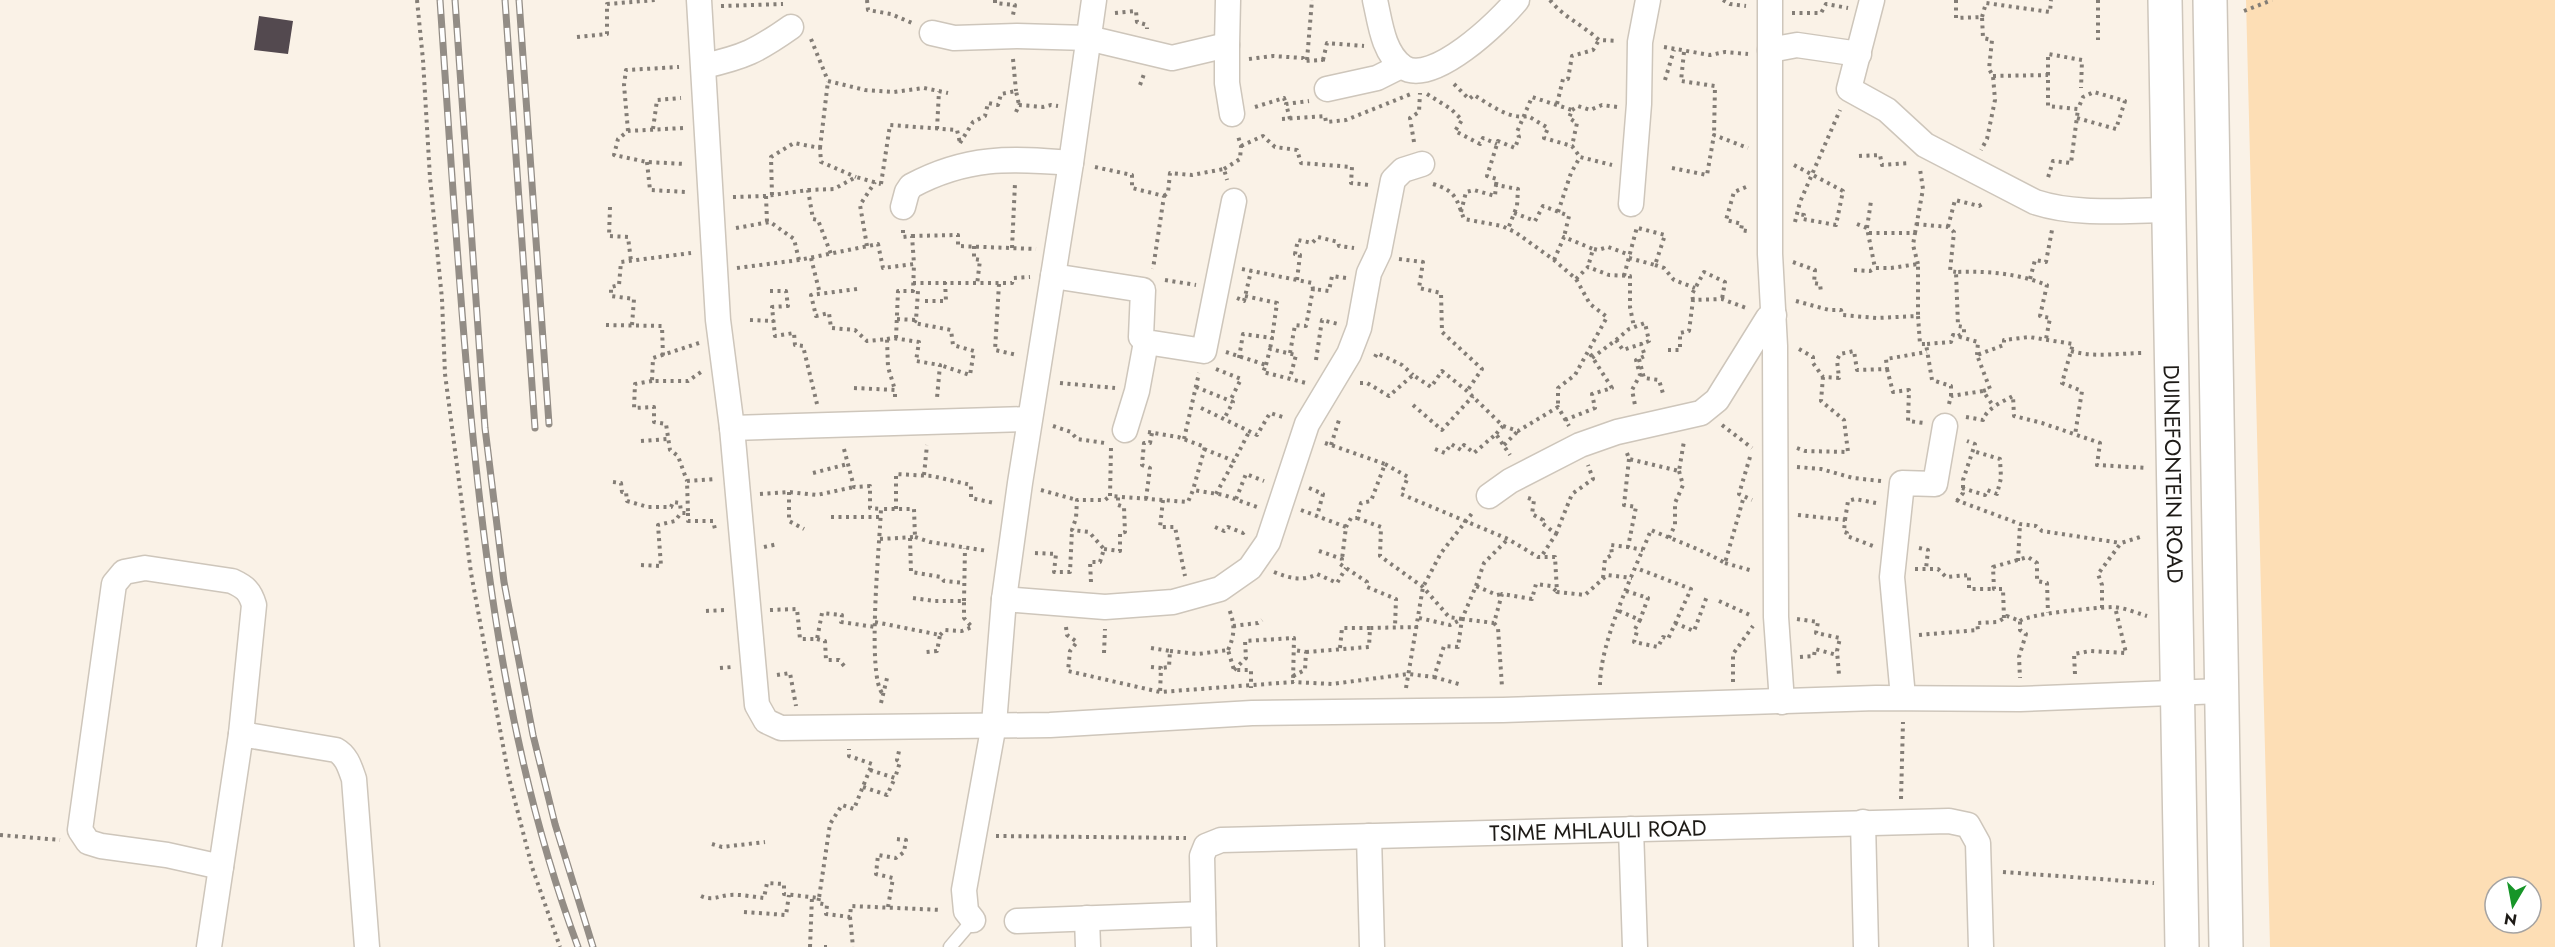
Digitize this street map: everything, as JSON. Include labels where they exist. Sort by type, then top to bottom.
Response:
[{"type":"main road","name":"DUINEFONTEIN ROAD","points":[[2164,0],[2170,210],[2182,947]]},
{"type":"main road","name":"DUINEFONTEIN ROAD","points":[[2210,0],[2226,947]]},
{"type":"street","points":[[970,915],[963,901],[963,890],[994,724],[1004,599],[1036,374],[1057,250],[1080,164],[1079,109],[1094,0]]},
{"type":"street","points":[[1228,0],[1227,82],[1232,114]]},
{"type":"street","points":[[1375,0],[1385,43],[1401,66],[1415,72],[1437,67],[1466,48],[1506,14],[1517,0]]},
{"type":"street","points":[[1634,216],[1640,42],[1648,0]]},
{"type":"street","points":[[699,4],[721,340],[732,428],[757,705],[766,721],[781,728],[1050,725],[1252,712],[1503,710],[1601,705],[1903,697],[2020,699],[2221,692]]},
{"type":"street","points":[[1770,4],[1770,254],[1775,346],[1776,617],[1782,702]]},
{"type":"street","points":[[1870,6],[1849,89],[1887,110],[1925,145],[2007,188],[2051,207],[2070,211],[2170,210]]},
{"type":"street","points":[[704,66],[741,58],[765,46],[791,27]]},
{"type":"street","points":[[932,33],[954,38],[1017,36],[1088,38],[1173,58],[1227,53]]},
{"type":"street","points":[[1770,50],[1797,45],[1858,54]]},
{"type":"street","points":[[1327,89],[1377,78],[1401,66]]},
{"type":"street","points":[[905,199],[920,182],[962,153],[1080,164]]},
{"type":"street","points":[[1004,599],[1110,607],[1173,602],[1221,589],[1253,564],[1268,542],[1304,431],[1326,389],[1349,354],[1359,328],[1390,187],[1397,174],[1422,164]]},
{"type":"street","points":[[1053,276],[1147,287],[1139,330],[1141,337],[1146,342],[1203,358],[1234,201]]},
{"type":"street","points":[[1489,496],[1517,478],[1580,445],[1622,431],[1701,412],[1717,400],[1772,310]]},
{"type":"street","points":[[1125,430],[1137,391],[1146,342]]},
{"type":"street","points":[[732,428],[1029,419]]},
{"type":"street","points":[[1903,697],[1892,577],[1901,495],[1935,484],[1952,421]]},
{"type":"street","points":[[209,947],[241,734],[254,605],[244,586],[232,581],[145,568],[124,572],[114,584],[80,814],[80,830],[88,842],[221,867]]},
{"type":"street","points":[[241,734],[336,750],[342,753],[354,779],[367,947]]},
{"type":"street","name":"TSIME MHLAULI ROAD","points":[[1206,846],[1221,840],[1949,820],[1968,825],[1978,843],[1981,947]]},
{"type":"street","points":[[1863,822],[1866,947]]},
{"type":"street","points":[[1632,829],[1635,947]]},
{"type":"street","points":[[1369,836],[1372,947]]},
{"type":"street","points":[[1204,947],[1202,856],[1206,846]]},
{"type":"street","points":[[1017,921],[1203,914]]},
{"type":"street","points":[[1087,918],[1088,947]]},
{"type":"lane","points":[[950,947],[970,915]]},
{"type":"path","points":[[417,0],[430,178],[442,299],[445,374],[471,573],[509,778],[532,867],[560,947]]},
{"type":"path","points":[[576,37],[607,34],[607,4],[653,0]]},
{"type":"path","points":[[867,0],[868,10],[906,19],[932,33]]},
{"type":"path","points":[[1307,60],[1312,0]]},
{"type":"path","points":[[1550,0],[1559,12],[1585,27],[1599,40],[1593,51],[1572,56],[1568,79],[1563,79],[1557,104]]},
{"type":"path","points":[[1723,0],[1730,4],[1770,4],[1796,13],[1821,14],[1826,4],[1870,6]]},
{"type":"path","points":[[1956,0],[1956,18],[1982,17]]},
{"type":"path","points":[[1971,168],[1987,139],[1995,100],[1993,76],[1989,69],[1992,40],[1983,38],[1984,2],[2050,12],[2051,0]]},
{"type":"path","points":[[2098,0],[2098,40]]},
{"type":"path","points":[[2244,11],[2272,0]]},
{"type":"path","points":[[699,4],[787,3],[791,27],[810,35],[828,81],[820,148],[821,162],[856,177],[881,184],[905,199],[903,237],[958,235],[958,246],[1057,250]]},
{"type":"path","points":[[1016,112],[1018,105],[1013,61],[1017,36]]},
{"type":"path","points":[[1327,89],[1323,60],[1327,43],[1362,47],[1385,43]]},
{"type":"path","points":[[1710,56],[1725,52],[1755,55],[1770,50]]},
{"type":"path","points":[[1684,52],[1681,81],[1714,86],[1714,135]]},
{"type":"path","points":[[1227,53],[1323,60]]},
{"type":"path","points":[[2078,109],[2048,106],[2048,54],[2082,60],[2080,88]]},
{"type":"path","points":[[628,131],[624,85],[626,70],[704,66]]},
{"type":"path","points":[[1437,67],[1470,99],[1474,95],[1502,111],[1528,116],[1548,128],[1544,138],[1572,146],[1580,157],[1634,168]]},
{"type":"path","points":[[1993,76],[2048,75]]},
{"type":"path","points":[[828,81],[865,90],[894,92],[924,88],[948,93]]},
{"type":"path","points":[[1794,225],[1800,202],[1849,89]]},
{"type":"path","points":[[938,129],[939,91]]},
{"type":"path","points":[[962,153],[973,122],[985,116],[988,103],[998,105],[1001,94],[1016,91]]},
{"type":"path","points":[[1282,119],[1325,116],[1326,122],[1346,120],[1420,92],[1431,95],[1462,120],[1455,131],[1480,144],[1483,138],[1497,144]]},
{"type":"path","points":[[1420,92],[1419,112],[1410,118],[1414,146],[1433,184],[1447,188],[1454,194],[1464,219],[1508,229],[1554,260],[1576,279],[1590,304],[1607,317],[1575,375],[1558,388],[1558,408],[1580,445],[1593,479],[1572,494],[1556,534],[1541,557]]},
{"type":"path","points":[[2031,279],[2035,260],[2046,262],[2051,207],[2046,185],[2053,161],[2071,163],[2078,109],[2083,97],[2094,92],[2125,101],[2116,129],[2077,118]]},
{"type":"path","points":[[653,129],[657,100],[706,96]]},
{"type":"path","points":[[1461,212],[1466,192],[1474,190],[1495,196],[1497,179],[1487,176],[1498,141],[1515,148],[1519,137],[1516,132],[1532,97],[1572,110]]},
{"type":"path","points":[[1147,287],[1164,196],[1168,194],[1170,173],[1192,175],[1224,169],[1240,159],[1241,146],[1232,114],[1284,98],[1286,104]]},
{"type":"path","points":[[1018,105],[1043,107],[1051,105],[1079,109]]},
{"type":"path","points":[[1572,146],[1577,123],[1569,118],[1572,110],[1578,106],[1590,110],[1602,105],[1638,110]]},
{"type":"path","points":[[881,184],[890,125],[957,130],[962,153]]},
{"type":"path","points":[[707,128],[628,131],[618,139],[614,155],[647,162],[710,166]]},
{"type":"path","points":[[1241,146],[1263,136],[1275,147],[1297,150],[1301,163],[1352,167],[1351,183],[1390,187]]},
{"type":"path","points":[[772,195],[771,157],[794,143],[820,148]]},
{"type":"path","points":[[1859,156],[1880,155],[1882,165],[1919,162],[1923,189],[1913,245],[1918,264],[1920,344],[1951,342],[1953,335],[1977,342],[1977,355],[1990,388],[1951,396]]},
{"type":"path","points":[[1558,212],[1571,173],[1580,157]]},
{"type":"path","points":[[1012,248],[1015,173],[1013,158]]},
{"type":"path","points":[[647,162],[650,190],[689,192],[690,198],[712,201],[834,189],[856,177]]},
{"type":"path","points":[[1080,164],[1132,175],[1132,188],[1164,196]]},
{"type":"path","points":[[1224,169],[1234,201]]},
{"type":"path","points":[[867,246],[860,206],[875,182]]},
{"type":"path","points":[[1496,185],[1518,189],[1514,213],[1508,229]]},
{"type":"path","points":[[1948,227],[1954,200],[1979,206],[2007,188]]},
{"type":"path","points":[[808,190],[813,219],[818,220],[831,254]]},
{"type":"path","points":[[766,196],[767,222]]},
{"type":"path","points":[[1871,201],[1868,230],[1875,268]]},
{"type":"path","points":[[1514,213],[1535,221],[1543,206],[1569,216],[1564,237],[1554,260]]},
{"type":"path","points":[[610,207],[609,236],[628,237],[631,261]]},
{"type":"path","points":[[1624,276],[1629,257],[1634,216],[1665,236],[1655,265]]},
{"type":"path","points":[[632,326],[634,299],[611,296],[610,287],[619,285],[621,262],[691,254],[692,248],[714,237],[767,222],[794,239],[799,260]]},
{"type":"path","points":[[1857,224],[1868,230],[1915,233]]},
{"type":"path","points":[[1916,224],[1948,227],[1954,232],[1950,271],[1989,271],[2031,279],[2047,285],[2040,316],[2050,318],[2046,339]]},
{"type":"path","points":[[912,236],[913,291]]},
{"type":"path","points":[[1297,280],[1300,255],[1295,254],[1298,240],[1312,243],[1318,237],[1338,242],[1339,246],[1373,265]]},
{"type":"path","points":[[1564,237],[1593,249],[1608,247],[1629,257],[1664,268],[1674,280],[1695,288]]},
{"type":"path","points":[[716,269],[799,260],[878,244],[883,268],[914,264]]},
{"type":"path","points":[[974,246],[974,259],[980,260],[977,285]]},
{"type":"path","points":[[1576,279],[1588,267],[1593,249]]},
{"type":"path","points":[[1313,289],[1329,291],[1332,276],[1387,261],[1390,257],[1423,262],[1419,288],[1441,293],[1442,332],[1482,369],[1467,391]]},
{"type":"path","points":[[811,258],[820,294]]},
{"type":"path","points":[[1772,310],[1788,261],[1815,270],[1814,283],[1820,285],[1821,292]]},
{"type":"path","points":[[1854,270],[1870,271],[1875,268],[1918,264]]},
{"type":"path","points":[[1147,287],[1159,279],[1218,282],[1230,267],[1312,283],[1313,289],[1306,326],[1294,325],[1290,353]]},
{"type":"path","points":[[1588,267],[1609,275],[1630,276],[1630,307],[1634,327]]},
{"type":"path","points":[[1668,350],[1680,350],[1680,333],[1689,331],[1694,300],[1692,294],[1704,272],[1725,282],[1722,299]]},
{"type":"path","points":[[1956,272],[1958,326],[1964,327],[1964,333],[1958,336]]},
{"type":"path","points":[[913,283],[999,284],[1012,283],[1013,278],[1053,276]]},
{"type":"path","points":[[925,301],[946,301],[945,282]]},
{"type":"path","points":[[999,284],[995,350],[1016,355],[1036,374],[1137,391]]},
{"type":"path","points":[[857,289],[811,295],[816,316],[829,314],[831,327],[855,330],[867,341],[896,338],[919,342],[916,361],[940,365],[970,375],[974,351],[953,345],[951,330],[914,323],[918,291],[898,291],[896,338]]},
{"type":"path","points":[[770,291],[786,291],[788,306],[772,307],[775,336],[794,333],[795,345],[803,346],[818,407],[848,464],[854,487]]},
{"type":"path","points":[[1245,296],[1277,303],[1270,349],[1263,372],[1326,389]]},
{"type":"path","points":[[1694,300],[1722,299],[1772,310],[1841,310],[1842,315],[1877,318],[1918,316]]},
{"type":"path","points":[[750,320],[774,321]]},
{"type":"path","points":[[897,320],[916,320]]},
{"type":"path","points":[[1592,358],[1616,340],[1634,327],[1645,323],[1649,341],[1623,350],[1616,340]]},
{"type":"path","points":[[606,325],[662,326],[663,356]]},
{"type":"path","points":[[1239,358],[1243,334],[1272,338]]},
{"type":"path","points":[[1977,355],[2004,345],[2004,340],[2029,337],[2073,344],[2062,383],[2082,391],[2075,435]]},
{"type":"path","points":[[887,339],[888,367],[895,390],[896,423]]},
{"type":"path","points":[[652,381],[653,358],[702,342],[721,340]]},
{"type":"path","points":[[1628,547],[1636,507],[1624,505],[1629,459],[1622,431],[1636,407],[1632,390],[1640,375],[1636,360],[1645,356],[1641,344]]},
{"type":"path","points":[[1926,344],[1932,380],[1950,387],[1952,421]]},
{"type":"path","points":[[1775,346],[1802,350],[1813,357],[1813,363],[1823,377],[1839,378],[1837,360],[1840,354],[1854,351],[1857,370],[1887,369]]},
{"type":"path","points":[[1270,349],[1296,355],[1290,378]]},
{"type":"path","points":[[2071,351],[2098,356],[2116,352],[2172,353]]},
{"type":"path","points":[[1203,358],[1229,352],[1239,358],[1266,365]]},
{"type":"path","points":[[1565,420],[1595,408],[1592,394],[1612,388],[1589,352]]},
{"type":"path","points":[[1927,352],[1886,359],[1893,392],[1909,390],[1908,420],[1983,420],[1985,414],[2013,396],[2014,416],[2050,425],[2100,442],[2097,465],[2147,468]]},
{"type":"path","points":[[1349,354],[1371,366],[1377,353],[1402,365],[1431,387],[1442,371],[1473,396],[1503,426],[1518,431]]},
{"type":"path","points":[[1184,439],[1203,358]]},
{"type":"path","points":[[1203,358],[1241,379],[1230,401]]},
{"type":"path","points":[[1639,358],[1644,378],[1659,380],[1682,418],[1679,471],[1683,485],[1676,503],[1675,525],[1669,538]]},
{"type":"path","points":[[924,475],[927,438],[936,438],[940,365]]},
{"type":"path","points":[[681,513],[688,513],[687,481],[678,456],[670,450],[666,424],[654,422],[654,407],[634,408],[635,384],[652,381],[688,381],[702,371],[724,369]]},
{"type":"path","points":[[1355,382],[1367,383],[1389,396],[1413,375]]},
{"type":"path","points":[[1196,387],[1233,402],[1224,419]]},
{"type":"path","points":[[854,388],[895,390]]},
{"type":"path","points":[[1983,391],[1994,407]]},
{"type":"path","points":[[1413,405],[1442,430],[1473,396]]},
{"type":"path","points":[[1202,408],[1257,435],[1270,413],[1326,444],[1385,464],[1408,477],[1401,494],[1508,539],[1541,557],[1555,557],[1557,592]]},
{"type":"path","points":[[1504,445],[1518,431],[1558,408]]},
{"type":"path","points":[[1029,419],[1071,432],[1077,438],[1111,444],[1110,496]]},
{"type":"path","points":[[1435,448],[1445,453],[1451,444],[1461,450],[1464,445],[1474,453],[1503,426]]},
{"type":"path","points":[[1125,430],[1152,432],[1184,439],[1234,461]]},
{"type":"path","points":[[1146,499],[1150,468],[1142,465],[1144,443],[1150,443],[1152,432]]},
{"type":"path","points":[[1216,494],[1249,432]]},
{"type":"path","points":[[1496,434],[1504,445],[1517,478],[1516,496],[1534,500],[1532,514],[1543,520],[1542,523],[1556,534]]},
{"type":"path","points":[[641,441],[668,439]]},
{"type":"path","points":[[1753,448],[1739,494],[1776,512],[1845,520]]},
{"type":"path","points":[[896,509],[896,474],[924,475],[971,485],[970,498],[1002,504],[1007,480],[1077,500],[1105,500],[1110,496],[1188,502],[1204,449]]},
{"type":"path","points":[[1962,488],[1985,495],[1987,490],[1997,494],[2001,478],[2000,459],[1973,451]]},
{"type":"path","points":[[1629,459],[1679,471]]},
{"type":"path","points":[[813,473],[848,464]]},
{"type":"path","points":[[1357,518],[1361,503],[1371,501],[1385,464]]},
{"type":"path","points":[[1776,464],[1821,470],[1854,478],[1901,495]]},
{"type":"path","points":[[1236,499],[1246,474],[1279,509]]},
{"type":"path","points":[[687,481],[817,495],[870,486],[870,508],[914,509],[915,537],[880,539]]},
{"type":"path","points":[[613,482],[621,483],[622,492],[626,492],[627,501],[648,507],[670,507],[674,502],[680,503],[681,513],[675,521],[658,525],[657,543],[661,566],[641,565]]},
{"type":"path","points":[[1935,484],[1957,501],[2020,524],[2054,533],[2121,543],[2140,537]]},
{"type":"path","points":[[1192,490],[1279,509],[1315,513],[1319,518],[1346,527]]},
{"type":"path","points":[[789,492],[789,521],[804,529]]},
{"type":"path","points":[[1894,553],[1847,536],[1847,532],[1844,532],[1845,520],[1848,501],[1901,495]]},
{"type":"path","points":[[1404,710],[1423,587],[1441,553],[1465,521],[1489,496]]},
{"type":"path","points":[[1601,705],[1600,669],[1626,591],[1651,530],[1703,550],[1725,562],[1744,496]]},
{"type":"path","points":[[1077,500],[1076,518],[1072,530],[1089,532],[1104,549],[1120,551],[1120,533],[1125,532],[1124,507],[1118,505],[1118,497]]},
{"type":"path","points":[[1163,500],[1160,527],[1175,527],[1182,568],[1194,597]]},
{"type":"path","points":[[881,509],[874,663],[879,689],[883,694]]},
{"type":"path","points":[[1215,527],[1224,531],[1228,527],[1243,533],[1252,521],[1279,509]]},
{"type":"path","points":[[831,517],[881,517]]},
{"type":"path","points":[[1395,627],[1396,600],[1366,587],[1367,582],[1340,564],[1346,527],[1351,518],[1381,527],[1380,556],[1423,587],[1449,617],[1494,623],[1498,628],[1503,710]]},
{"type":"path","points":[[2018,561],[2020,524]]},
{"type":"path","points":[[910,538],[911,572],[941,577],[944,581],[964,583]]},
{"type":"path","points":[[1066,605],[1066,635],[1077,642],[1070,651],[1068,671],[1160,692],[1293,682],[1332,684],[1408,674],[1434,677],[1444,646],[1458,647],[1462,619],[1484,563],[1508,539]]},
{"type":"path","points":[[2102,608],[2102,585],[2098,574],[2121,543]]},
{"type":"path","points":[[1603,578],[1605,559],[1612,555],[1611,545],[1643,550]]},
{"type":"path","points":[[964,548],[964,618],[971,626],[1002,634]]},
{"type":"path","points":[[1091,606],[1090,562],[1100,562],[1104,549]]},
{"type":"path","points":[[1319,551],[1342,559]]},
{"type":"path","points":[[1994,589],[1993,567],[2028,557],[2037,563],[2037,581],[2047,583],[2048,613]]},
{"type":"path","points":[[1253,564],[1292,580],[1308,579],[1317,574],[1337,583],[1346,568]]},
{"type":"path","points":[[1626,591],[1648,598],[1635,629],[1637,631],[1634,642],[1658,647],[1663,637],[1668,639],[1690,589],[1667,578],[1666,581],[1636,568]]},
{"type":"path","points":[[1892,577],[1906,576],[1916,568],[1938,569],[1947,577],[1969,575],[1970,589],[2003,589],[2004,618]]},
{"type":"path","points":[[1476,586],[1497,595],[1532,599],[1536,584],[1551,586],[1557,592],[1585,595],[1607,575],[1632,578]]},
{"type":"path","points":[[1221,589],[1233,621],[1234,637],[1228,650],[1234,670]]},
{"type":"path","points":[[1494,623],[1502,594]]},
{"type":"path","points":[[1675,623],[1694,631],[1707,596]]},
{"type":"path","points":[[914,598],[964,601]]},
{"type":"path","points":[[1719,601],[1752,615],[1753,627]]},
{"type":"path","points":[[2076,697],[2074,654],[2090,651],[2126,652],[2115,607]]},
{"type":"path","points":[[2020,699],[2019,657],[2026,634],[2020,630],[2020,621],[2024,617],[2115,607],[2147,616]]},
{"type":"path","points":[[749,617],[767,617],[768,610],[797,609],[800,639],[825,640],[826,660],[839,660],[846,668]]},
{"type":"path","points":[[1619,611],[1640,620]]},
{"type":"path","points":[[817,639],[822,613],[842,615],[841,622],[875,624],[940,635]]},
{"type":"path","points":[[1730,703],[1733,654],[1764,616],[1818,622],[1816,633],[1840,638],[1837,651],[1840,681]]},
{"type":"path","points":[[1897,636],[1978,630],[1977,623],[1998,622],[2007,616],[2020,621]]},
{"type":"path","points":[[1419,618],[1450,625],[1462,619]]},
{"type":"path","points":[[1233,626],[1258,623],[1262,620]]},
{"type":"path","points":[[926,652],[937,651],[940,635],[945,630],[962,630],[971,626]]},
{"type":"path","points":[[1340,648],[1342,628],[1418,627]]},
{"type":"path","points":[[1294,650],[1306,652],[1369,647],[1370,628]]},
{"type":"path","points":[[1234,670],[1246,658],[1245,641],[1294,638],[1293,711]]},
{"type":"path","points":[[1151,648],[1198,654],[1228,650]]},
{"type":"path","points":[[1151,667],[1169,667],[1170,651]]},
{"type":"path","points":[[1293,676],[1305,670],[1306,652]]},
{"type":"path","points":[[1159,718],[1161,668]]},
{"type":"path","points":[[1234,670],[1251,670],[1252,712]]},
{"type":"path","points":[[756,694],[772,689],[771,676],[790,673],[799,728]]},
{"type":"path","points":[[1901,821],[1903,697]]},
{"type":"path","points":[[863,787],[887,795],[900,762],[897,760],[903,727]]},
{"type":"path","points":[[849,728],[849,756],[872,764],[854,809],[842,805],[830,824],[818,903],[827,905],[826,914],[850,918]]},
{"type":"path","points":[[870,770],[895,778]]},
{"type":"path","points":[[0,835],[88,842]]},
{"type":"path","points":[[972,835],[1182,836],[1206,846]]},
{"type":"path","points":[[888,907],[893,878],[876,874],[878,855],[896,858],[904,852],[906,840],[896,839]]},
{"type":"path","points":[[712,844],[722,847],[765,842]]},
{"type":"path","points":[[1979,871],[2181,885]]},
{"type":"path","points":[[701,896],[707,899],[721,899],[727,895],[764,898],[767,884],[784,884],[784,894],[819,898]]},
{"type":"path","points":[[744,912],[786,915],[789,895]]},
{"type":"path","points":[[810,947],[812,897]]},
{"type":"path","points":[[853,947],[851,906],[970,915]]},
{"type":"shaded area","points":[[2246,0],[2555,0],[2555,947],[2270,947]]},
{"type":"building","points":[[259,16],[293,21],[288,54],[254,50]]},
{"type":"railway","points":[[440,0],[469,395],[494,605],[519,744],[555,880],[578,947]]},
{"type":"railway","points":[[455,0],[485,428],[504,582],[533,735],[555,824],[593,947]]},
{"type":"railway","points":[[505,0],[535,428]]},
{"type":"railway","points":[[519,0],[549,424]]}]
